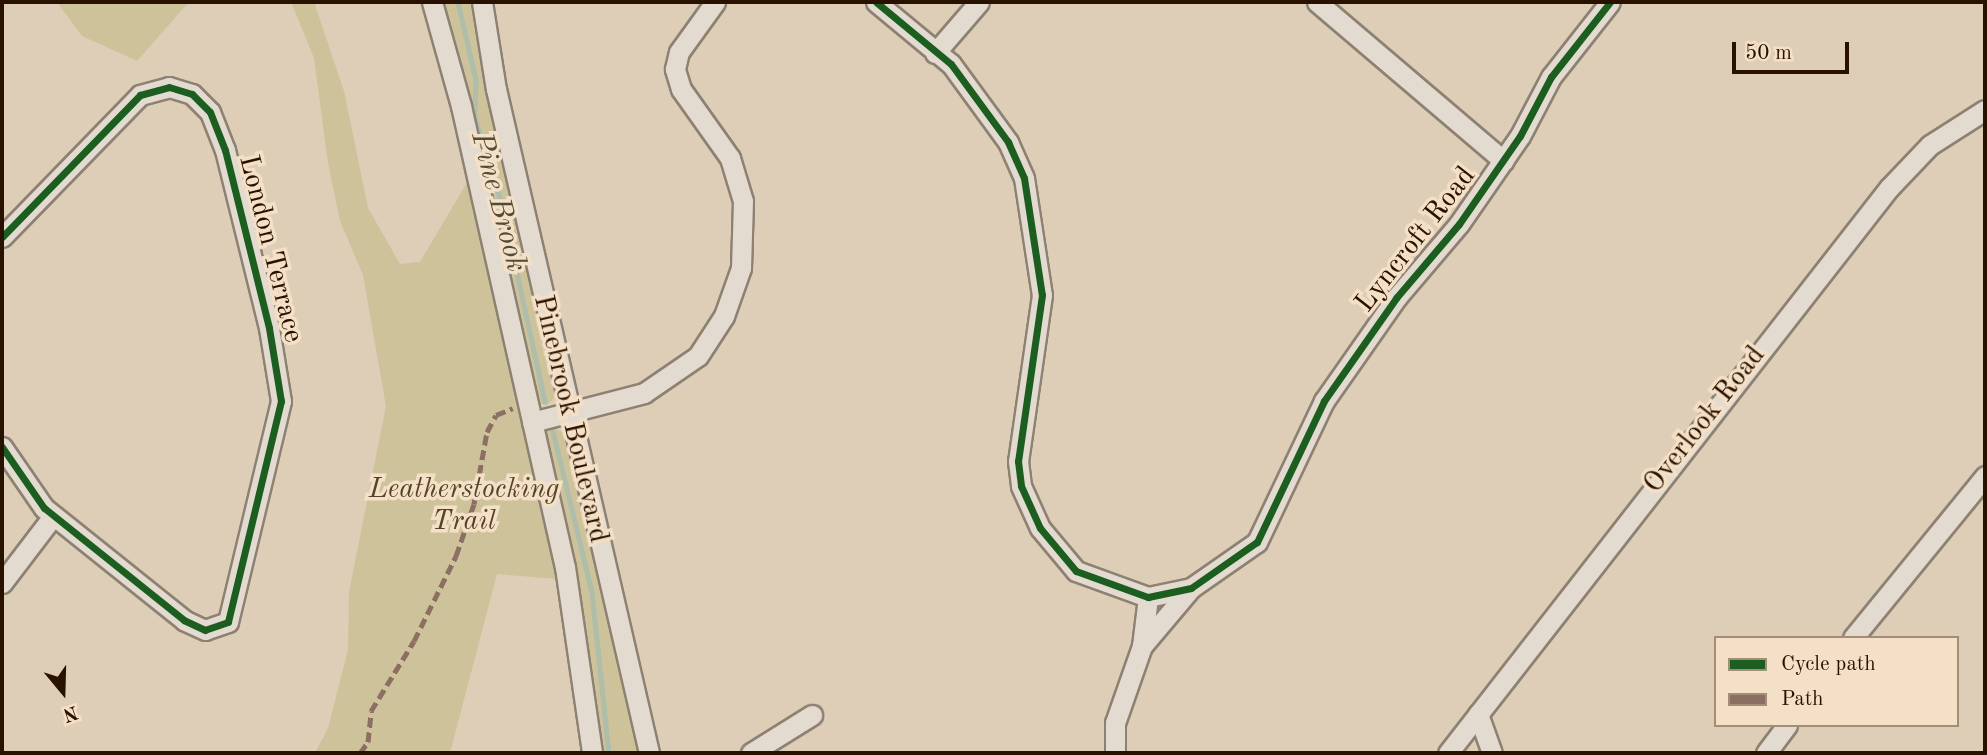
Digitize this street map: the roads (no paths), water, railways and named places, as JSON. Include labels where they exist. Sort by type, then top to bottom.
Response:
[{"type":"street","name":"Pinebrook Boulevard","points":[[432,2],[455,79],[572,605],[592,753]]},
{"type":"street","name":"Pinebrook Boulevard","points":[[482,2],[569,414],[649,753]]},
{"type":"street","points":[[532,422],[645,393],[672,378],[715,334],[731,299],[745,238],[737,178],[720,139],[681,89],[675,69],[679,52],[715,2]]},
{"type":"street","points":[[876,2],[968,84],[1008,142],[1032,205],[1042,295],[1018,461],[1021,486],[1051,547],[1076,570],[1147,597],[1142,646],[1115,723],[1115,753]]},
{"type":"street","points":[[936,53],[979,2]]},
{"type":"street","points":[[1317,2],[1504,160]]},
{"type":"street","name":"Lyncroft Road","points":[[1147,597],[1191,588],[1257,542],[1324,401],[1504,160],[1551,78],[1610,2]]},
{"type":"street","name":"London Terrace","points":[[2,237],[141,95],[169,87],[191,94],[209,112],[225,150],[263,303],[281,401],[237,603],[223,624],[205,630],[184,620],[53,516]]},
{"type":"street","name":"Overlook Road","points":[[1448,753],[1889,188],[1930,145],[1985,110]]},
{"type":"street","points":[[2,447],[53,516],[2,583]]},
{"type":"street","points":[[1855,636],[1985,477]]},
{"type":"street","points":[[1142,646],[1191,588]]},
{"type":"street","points":[[1478,713],[1492,753]]},
{"type":"street","points":[[751,753],[812,715]]},
{"type":"street","points":[[1766,753],[1786,727]]},
{"type":"waterway","name":"Pine Brook","points":[[458,2],[476,80],[475,118],[502,204],[545,401]]},
{"type":"waterway","name":"Pine Brook","points":[[553,431],[592,592],[609,753]]},
{"type":"park label","name":"Leatherstocking Trail","points":[[464,506]]}]
